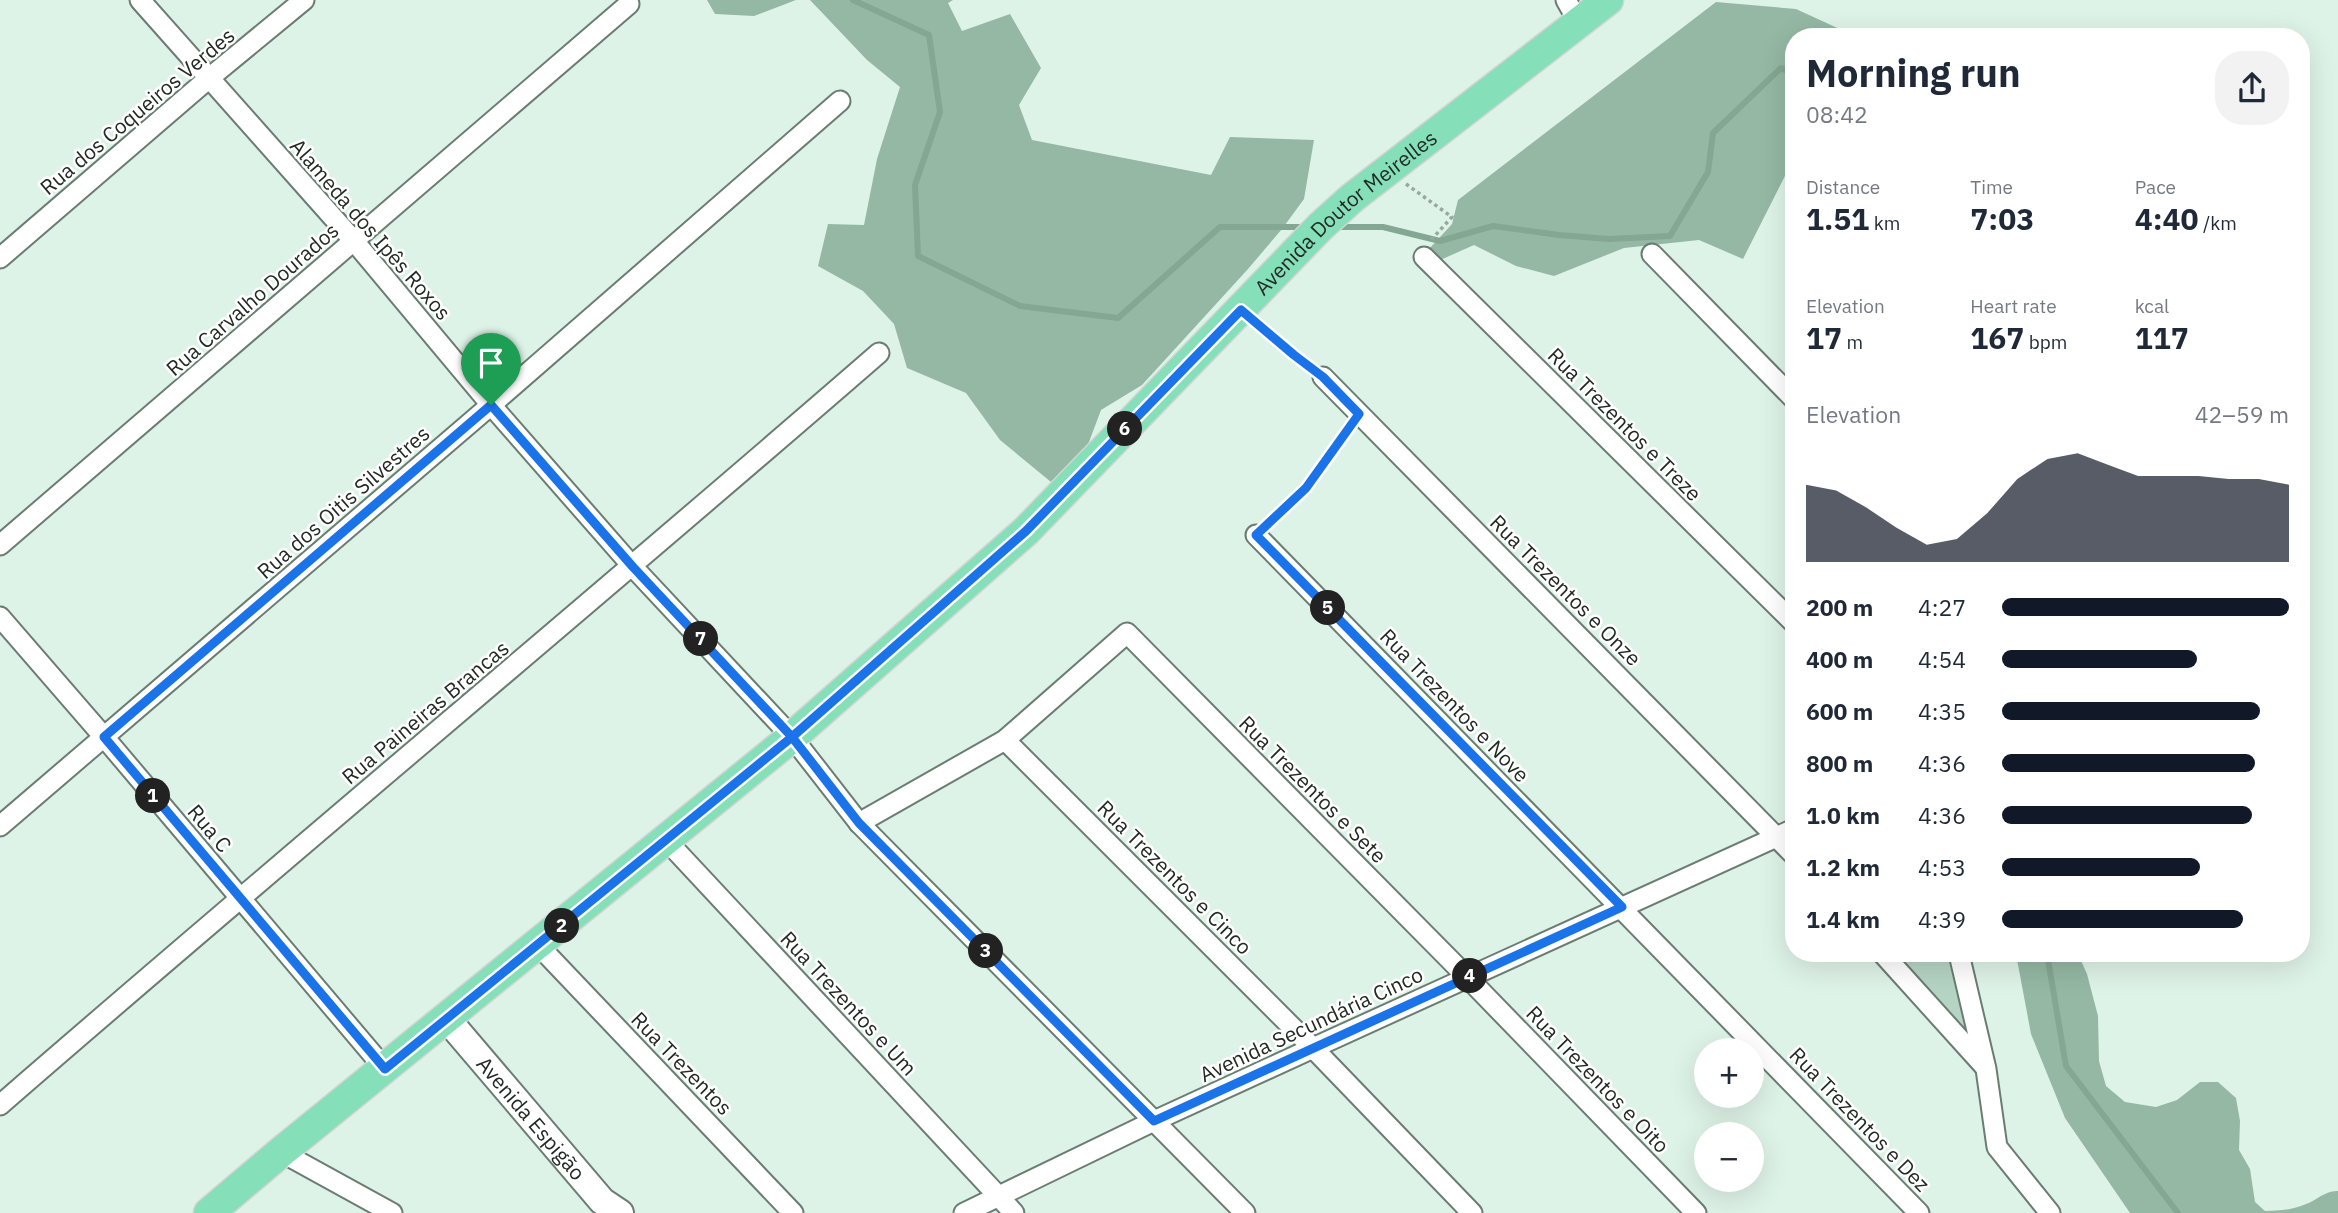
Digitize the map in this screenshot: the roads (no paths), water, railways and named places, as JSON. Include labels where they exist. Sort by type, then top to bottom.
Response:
[{"type":"main road","name":"Avenida Doutor Meirelles","points":[[209,1213],[792,737],[1026,531],[1299,249],[1352,198],[1572,12],[1608,0]]},
{"type":"street","name":"Alameda dos Ipês Roxos","points":[[139,0],[354,242],[491,405],[633,567],[792,737],[859,823],[1245,1213]]},
{"type":"street","name":"Rua dos Coqueiros Verdes","points":[[0,258],[304,0]]},
{"type":"street","name":"Rua Carvalho Dourados","points":[[0,545],[629,4]]},
{"type":"street","name":"Rua dos Oitis Silvestres","points":[[0,826],[491,405],[840,101]]},
{"type":"street","name":"Rua Trezentos e Treze","points":[[1425,252],[1785,614]]},
{"type":"street","points":[[1652,254],[1785,390]]},
{"type":"street","name":"Rua Paineiras Brancas","points":[[0,1105],[239,898],[633,567],[879,353]]},
{"type":"street","name":"Rua Trezentos e Onze","points":[[1323,377],[1785,833]]},
{"type":"street","name":"Rua Trezentos e Nove","points":[[1256,535],[1622,907]]},
{"type":"street","name":"Rua C","points":[[0,617],[385,1069]]},
{"type":"street","name":"Rua Trezentos e Sete","points":[[1005,740],[1127,633],[1467,977]]},
{"type":"street","points":[[859,823],[1005,740]]},
{"type":"street","name":"Rua Trezentos e Cinco","points":[[1005,740],[1472,1213]]},
{"type":"street","name":"Avenida Secundária Cinco","points":[[964,1213],[1154,1121],[1785,833]]},
{"type":"street","name":"Rua Trezentos e Um","points":[[666,840],[1014,1213]]},
{"type":"street","name":"Rua Trezentos e Dez","points":[[1622,907],[1919,1213]]},
{"type":"street","name":"Rua Trezentos","points":[[538,945],[793,1213]]},
{"type":"street","points":[[1890,962],[1986,1069]]},
{"type":"street","points":[[1961,962],[1986,1069],[1997,1147],[2050,1213]]},
{"type":"street","name":"Rua Trezentos e Oito","points":[[1467,977],[1696,1213]]},
{"type":"street","name":"Avenida Espigão","points":[[447,1019],[601,1201],[620,1213]]},
{"type":"street","points":[[281,1152],[393,1213]]},
{"type":"waterway","points":[[853,0],[929,35],[940,112],[915,185],[918,256],[1020,306],[1118,318],[1220,227],[1305,227]]},
{"type":"waterway","points":[[1337,227],[1383,227],[1440,241],[1493,226],[1609,239],[1670,236],[1708,172],[1713,133],[1781,68],[1785,70]]},
{"type":"waterway","points":[[2048,962],[2066,1066],[2178,1213]]}]
